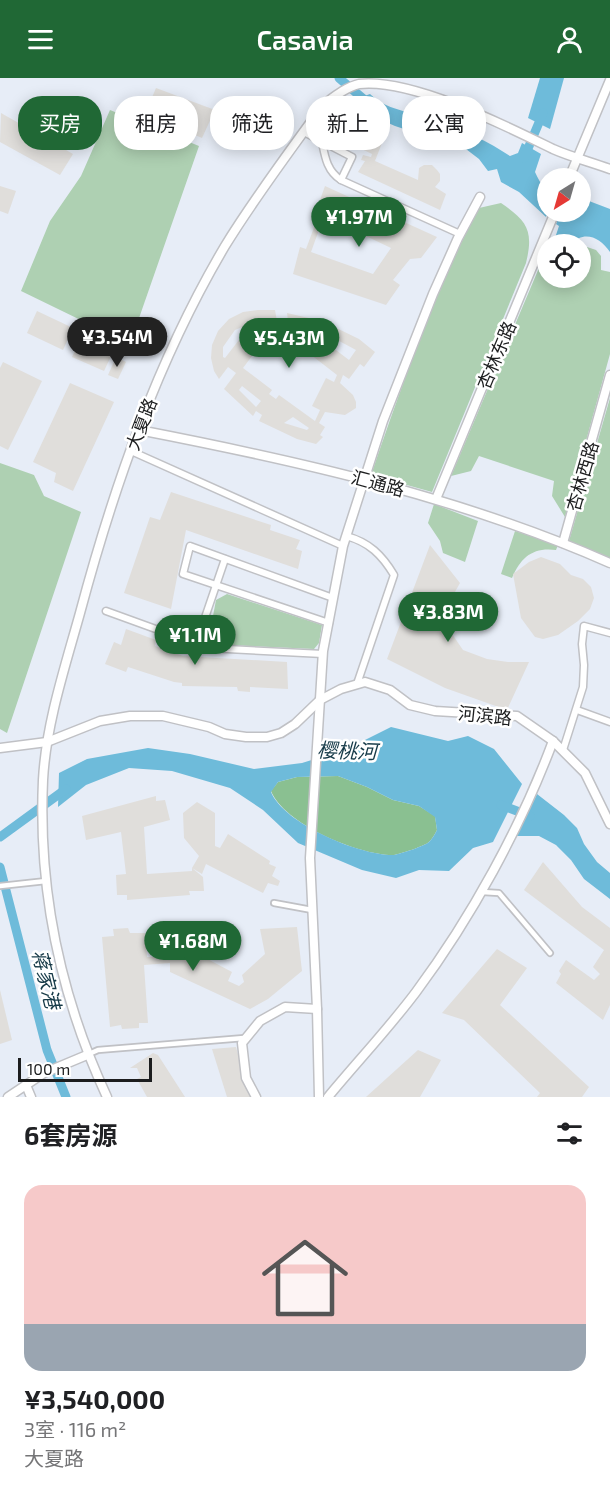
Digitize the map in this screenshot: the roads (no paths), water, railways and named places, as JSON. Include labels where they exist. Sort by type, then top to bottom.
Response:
[{"type":"street","points":[[574,168],[610,80]]},
{"type":"street","points":[[392,81],[467,106],[555,150],[610,169]]},
{"type":"street","name":"大夏路","points":[[107,1097],[87,1055],[74,1018],[54,941],[42,830],[43,779],[47,742],[90,574],[131,451],[161,373],[191,309],[226,245],[323,105],[341,92],[359,84],[392,81]]},
{"type":"street","points":[[324,150],[327,164],[333,175],[341,180],[460,234]]},
{"type":"street","points":[[339,150],[352,157],[341,180]]},
{"type":"street","points":[[319,1097],[310,858],[323,654],[328,622],[342,546],[383,421],[433,294],[460,234],[480,198]]},
{"type":"street","name":"杏林东路","points":[[436,499],[551,222]]},
{"type":"street","name":"杏林西路","points":[[563,543],[610,375]]},
{"type":"street","name":"汇通路","points":[[139,430],[237,449],[365,479],[436,499],[563,543],[610,563]]},
{"type":"street","points":[[131,451],[342,546]]},
{"type":"street","points":[[0,748],[47,742],[100,721],[130,716],[163,716],[210,727],[225,734],[246,737],[267,737],[281,733],[320,700],[357,684],[394,575],[382,556],[359,539],[346,536]]},
{"type":"street","points":[[328,622],[183,574],[190,546],[333,598]]},
{"type":"street","points":[[196,644],[225,559]]},
{"type":"street","points":[[106,611],[208,648],[323,654]]},
{"type":"street","points":[[204,620],[220,625],[224,633],[217,648]]},
{"type":"street","points":[[563,750],[583,687],[584,626],[610,633]]},
{"type":"street","name":"河滨路","points":[[357,684],[365,682],[390,690],[410,705],[435,711],[516,716],[553,741],[585,773],[610,824]]},
{"type":"street","points":[[577,710],[610,722]]},
{"type":"street","points":[[328,1097],[415,992],[471,910],[540,776],[553,741]]},
{"type":"street","points":[[256,1097],[246,1078],[243,1043],[260,1021],[285,1007],[317,1009]]},
{"type":"street","points":[[8,1097],[34,1079],[69,1061],[87,1055]]},
{"type":"street","points":[[26,1085],[31,1097]]},
{"type":"lane","points":[[0,886],[46,881]]},
{"type":"lane","points":[[481,892],[499,893],[550,953]]},
{"type":"lane","points":[[273,903],[312,910]]},
{"type":"lane","points":[[87,1055],[98,1050],[247,1038]]},
{"type":"water","points":[[540,78],[564,78],[550,129],[528,118]]},
{"type":"water","points":[[390,107],[402,111],[402,128],[390,124]]},
{"type":"water","points":[[486,141],[510,156],[518,153],[522,143],[541,154],[535,172],[537,176],[537,209],[519,192],[501,182],[497,169],[488,171],[479,159],[467,150],[486,150]]},
{"type":"water","points":[[591,202],[610,209],[610,252],[602,242],[591,237],[591,234],[556,234],[559,226],[557,222],[591,222]]},
{"type":"water","points":[[391,727],[448,741],[468,736],[494,749],[522,784],[493,842],[473,848],[449,871],[419,870],[396,878],[362,870],[298,843],[263,810],[230,788],[172,771],[129,768],[86,785],[58,807],[59,773],[87,759],[148,748],[190,754],[254,769],[302,763],[347,749]],"holes":[[[338,776],[393,800],[419,806],[435,817],[437,830],[430,841],[418,848],[394,855],[363,850],[325,836],[307,826],[279,804],[271,792],[278,782],[297,777]]]},
{"type":"water","points":[[537,794],[577,828],[584,844],[597,862],[610,873],[610,899],[584,879],[571,860],[556,845],[539,836],[516,836]]},
{"type":"waterway","points":[[339,78],[360,96]]},
{"type":"waterway","points":[[524,158],[543,113]]},
{"type":"waterway","name":"樱桃河","points":[[0,837],[66,789]]},
{"type":"waterway","name":"樱桃河","points":[[501,805],[530,816]]},
{"type":"waterway","name":"蒋家港","points":[[0,867],[47,1050],[66,1097]]}]
